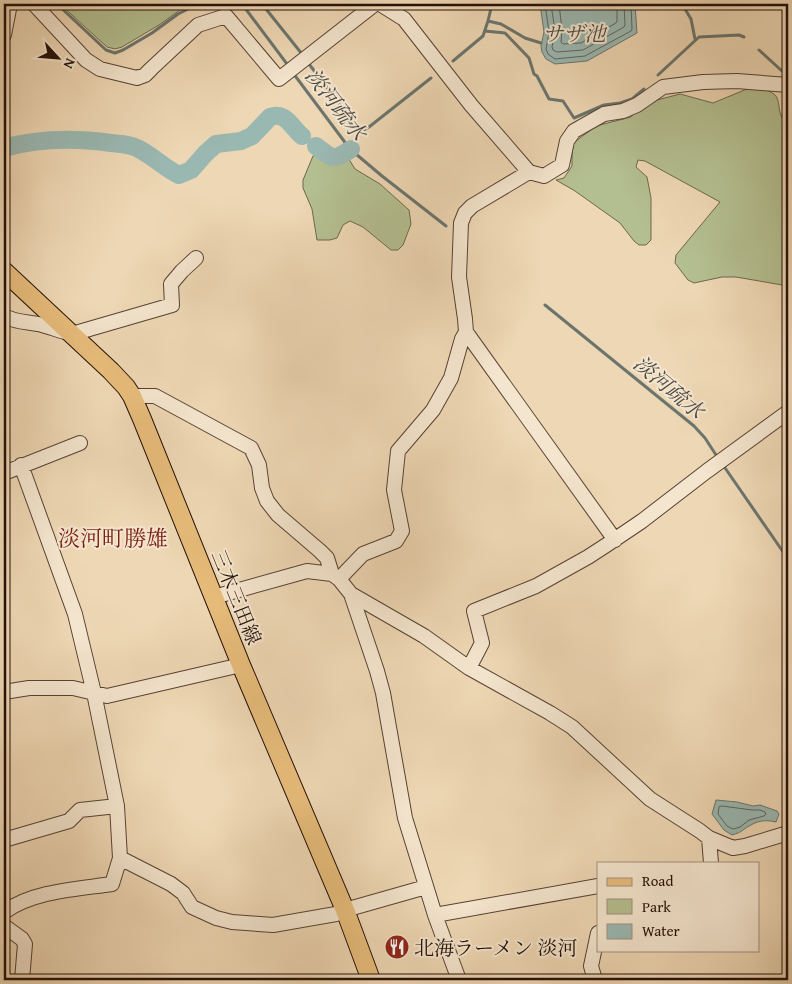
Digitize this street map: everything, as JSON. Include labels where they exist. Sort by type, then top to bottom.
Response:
[{"type":"main road","name":"三木三田線","points":[[4,270],[111,371],[132,396],[241,665],[345,910],[371,980]]},
{"type":"street","points":[[4,35],[10,4]]},
{"type":"street","points":[[34,4],[86,60],[100,69],[137,78],[145,75],[198,25],[226,16],[280,79],[375,4]]},
{"type":"street","points":[[380,4],[404,19],[483,120],[528,172],[544,176],[562,165],[566,141],[574,131],[604,114],[623,111],[637,105],[663,87],[703,82],[738,81],[788,85]]},
{"type":"street","points":[[528,172],[472,206],[465,213],[462,223],[459,277],[466,332],[615,540]]},
{"type":"street","points":[[6,320],[38,324],[72,334],[172,305],[171,284],[196,258]]},
{"type":"street","points":[[336,577],[363,554],[396,541],[402,531],[394,490],[398,451],[433,410],[447,386],[466,332]]},
{"type":"street","points":[[132,396],[155,396],[251,448],[260,465],[262,488],[267,501],[278,515],[327,558],[336,577],[351,594],[424,636],[469,668],[572,727],[650,799],[700,830],[709,838],[733,848],[788,833]]},
{"type":"street","points":[[469,668],[482,643],[474,611],[536,586],[615,540],[788,412]]},
{"type":"street","points":[[4,472],[80,443]]},
{"type":"street","points":[[4,912],[30,899],[60,891],[112,884],[120,858],[117,806],[94,693],[75,614],[21,465]]},
{"type":"street","points":[[214,597],[307,571],[336,577]]},
{"type":"street","points":[[351,594],[383,693],[405,818],[435,915],[459,980]]},
{"type":"street","points":[[4,692],[29,688],[73,688],[107,696],[241,665]]},
{"type":"street","points":[[4,840],[69,821],[80,810],[117,806]]},
{"type":"street","points":[[709,838],[711,862]]},
{"type":"street","points":[[120,858],[171,884],[183,893],[192,907],[216,918],[232,922],[273,925],[336,914],[426,887]]},
{"type":"street","points":[[435,915],[597,886]]},
{"type":"street","points":[[4,926],[22,939],[25,944],[22,980]]},
{"type":"street","points":[[595,980],[591,966],[597,938]]},
{"type":"green space","points":[[60,4],[195,4],[180,10],[159,25],[122,47],[115,49],[107,47]]},
{"type":"green space","points":[[762,88],[776,96],[781,116],[783,119],[788,118],[788,286],[736,277],[722,277],[694,283],[688,280],[675,263],[676,255],[720,202],[645,161],[638,160],[636,167],[647,177],[651,198],[651,240],[646,245],[639,245],[620,223],[556,180],[564,178],[572,166],[572,144],[596,126],[631,117],[637,111],[657,100],[680,94],[713,103],[747,89]]},
{"type":"green space","points":[[342,148],[355,169],[380,184],[409,210],[411,224],[403,245],[398,250],[391,250],[363,227],[350,221],[343,225],[337,238],[317,240],[312,209],[303,188],[303,180],[313,156]]},
{"type":"water","name":"サザ池","points":[[540,4],[635,4],[637,33],[587,61],[555,64],[546,59],[542,52],[541,46],[544,32]]},
{"type":"water","points":[[716,800],[753,806],[760,805],[777,811],[779,814],[776,822],[757,822],[732,835],[724,830],[712,814]]},
{"type":"waterway","name":"淡河疏水","points":[[57,4],[106,50],[115,53],[152,33],[178,14],[202,4]]},
{"type":"waterway","name":"淡河疏水","points":[[242,4],[290,68]]},
{"type":"waterway","points":[[262,4],[302,54]]},
{"type":"waterway","points":[[453,61],[483,36],[492,4]]},
{"type":"waterway","points":[[682,4],[691,19],[695,39]]},
{"type":"waterway","points":[[488,21],[501,24],[525,38],[541,43]]},
{"type":"waterway","points":[[485,31],[505,33],[529,58],[534,74],[537,76],[549,99],[563,101],[574,118],[604,105],[632,99],[644,89]]},
{"type":"waterway","points":[[658,75],[699,37],[739,35],[744,37]]},
{"type":"waterway","points":[[759,50],[782,71],[788,73]]},
{"type":"waterway","points":[[309,64],[339,103],[353,127],[356,130],[362,131],[431,78]]},
{"type":"waterway","name":"淡河疏水","points":[[293,73],[350,149],[446,226]]},
{"type":"waterway","points":[[4,148],[30,142],[57,140],[84,140],[124,144],[142,151],[179,175],[191,170],[216,144],[241,141],[252,136],[270,117],[280,116],[284,118],[302,136]]},
{"type":"waterway","points":[[316,146],[333,157],[351,149]]},
{"type":"waterway","name":"淡河疏水","points":[[545,305],[694,426],[705,438],[718,458]]},
{"type":"waterway","name":"淡河疏水","points":[[723,465],[788,559]]},
{"type":"place","name":"北海ラーメン 淡河","points":[[397,947]]},
{"type":"district","name":"淡河町勝雄","points":[[113,538]]}]
